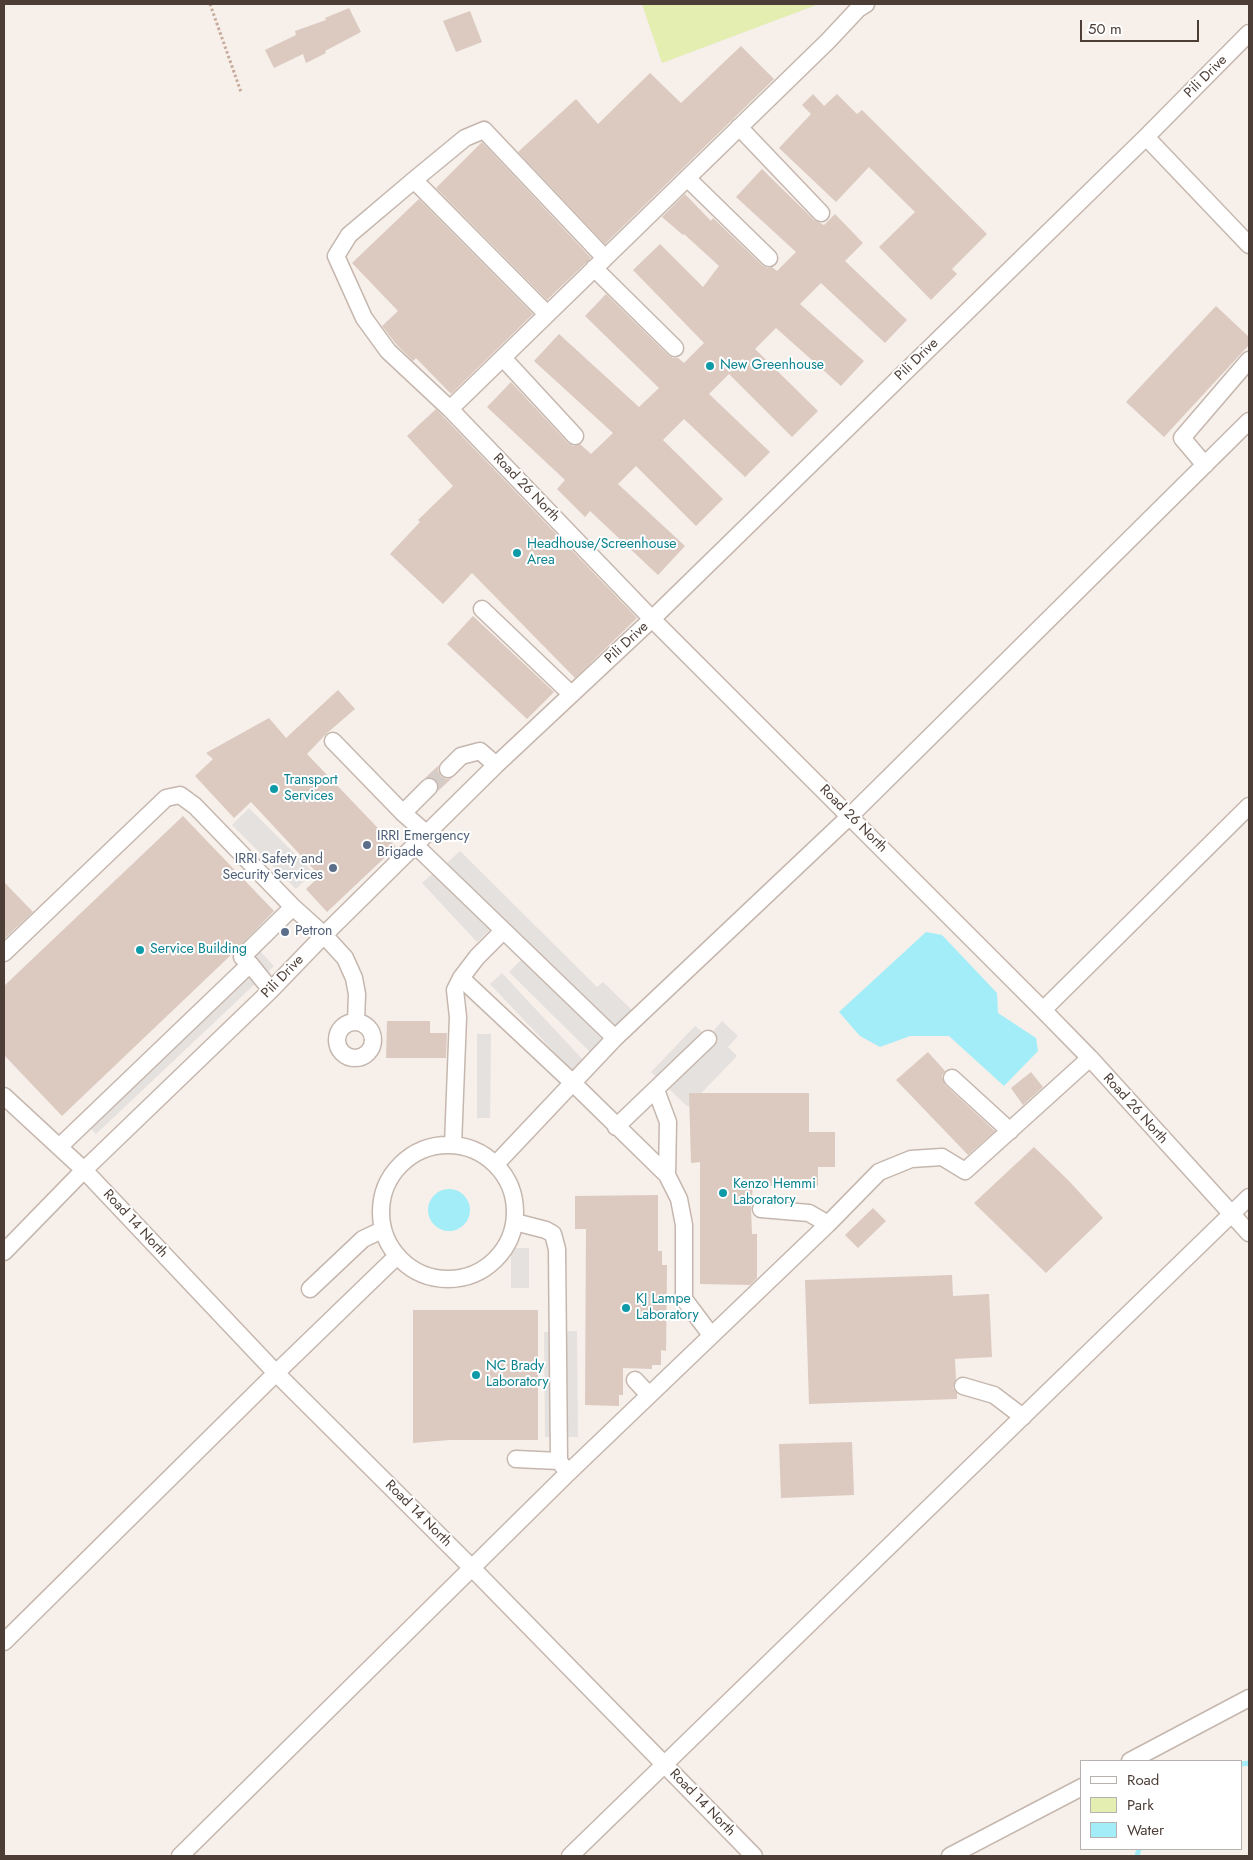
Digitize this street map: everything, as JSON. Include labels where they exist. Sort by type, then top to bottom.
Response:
[{"type":"street","points":[[450,409],[828,41],[858,9],[866,4]]},
{"type":"street","name":"Pili Drive","points":[[4,1252],[84,1170],[271,990],[324,935],[496,766],[652,620],[1146,137],[1249,33]]},
{"type":"street","points":[[740,127],[821,213]]},
{"type":"street","points":[[547,314],[414,180],[465,138],[484,130],[675,348]]},
{"type":"street","points":[[1146,137],[1249,245]]},
{"type":"street","points":[[687,178],[769,258]]},
{"type":"street","name":"Road 26 North","points":[[414,180],[349,235],[336,256],[364,318],[384,344],[450,409],[652,620],[1090,1058],[1249,1233]]},
{"type":"street","points":[[502,358],[575,436]]},
{"type":"street","points":[[1205,464],[1182,438],[1249,360]]},
{"type":"street","points":[[496,1164],[615,1038],[850,816],[1249,421]]},
{"type":"street","points":[[482,609],[571,694]]},
{"type":"street","points":[[332,741],[403,813],[421,840],[503,931],[615,1038]]},
{"type":"street","points":[[448,769],[461,756],[480,751],[496,766]]},
{"type":"street","points":[[403,813],[429,786]]},
{"type":"street","points":[[4,953],[166,798],[180,795],[195,806],[345,958],[354,978],[356,1022]]},
{"type":"street","points":[[1043,1010],[1249,806]]},
{"type":"street","points":[[271,990],[242,957],[293,907]]},
{"type":"street","points":[[453,1145],[458,1017],[455,990],[461,978],[477,957],[503,931]]},
{"type":"street","points":[[59,1146],[250,964]]},
{"type":"street","points":[[461,978],[573,1083],[667,1175],[679,1198],[684,1226],[684,1299],[711,1335]]},
{"type":"street","points":[[616,1127],[708,1039]]},
{"type":"street","points":[[180,1856],[472,1568],[564,1467],[649,1395],[828,1224],[879,1172],[911,1159],[942,1157],[965,1171],[1090,1058]]},
{"type":"street","points":[[952,1078],[1010,1131]]},
{"type":"street","points":[[656,1090],[668,1122],[667,1175]]},
{"type":"street","name":"Road 14 North","points":[[4,1096],[84,1170],[276,1373],[472,1568],[754,1856]]},
{"type":"street","points":[[453,1145],[476,1151],[496,1164],[508,1181],[515,1201],[515,1222],[508,1243],[495,1260],[477,1273],[456,1279],[434,1278],[413,1270],[397,1256],[388,1244],[382,1230],[380,1208],[385,1187],[396,1169],[412,1155],[432,1146],[453,1145]]},
{"type":"street","points":[[570,1856],[1249,1197]]},
{"type":"street","points":[[761,1209],[809,1213],[828,1224]]},
{"type":"street","points":[[515,1222],[546,1230],[553,1234],[557,1249],[564,1467]]},
{"type":"street","points":[[310,1289],[363,1239],[382,1230]]},
{"type":"street","points":[[4,1642],[397,1256]]},
{"type":"street","points":[[635,1380],[649,1395]]},
{"type":"street","points":[[963,1386],[994,1395],[1023,1416]]},
{"type":"street","points":[[516,1459],[564,1467]]},
{"type":"street","points":[[1132,1760],[1249,1698]]},
{"type":"street","points":[[950,1856],[1080,1788]]},
{"type":"path","points":[[210,4],[241,92]]},
{"type":"green space","points":[[642,4],[819,4],[662,63]]},
{"type":"shaded area","points":[[249,808],[313,872],[296,889],[232,825]]},
{"type":"shaded area","points":[[460,851],[597,987],[603,982],[633,1011],[615,1030],[447,863]]},
{"type":"shaded area","points":[[437,870],[491,929],[477,942],[422,883]]},
{"type":"shaded area","points":[[258,949],[274,966],[96,1134],[79,1117]]},
{"type":"shaded area","points":[[522,959],[603,1040],[590,1052],[509,972]]},
{"type":"shaded area","points":[[502,973],[585,1062],[573,1072],[490,984]]},
{"type":"shaded area","points":[[722,1021],[738,1036],[728,1047],[737,1056],[688,1107],[651,1072],[695,1026],[708,1037]]},
{"type":"shaded area","points":[[477,1034],[491,1034],[490,1118],[477,1118]]},
{"type":"shaded area","points":[[511,1248],[529,1248],[529,1288],[511,1288]]},
{"type":"shaded area","points":[[577,1331],[578,1437],[545,1437],[544,1332]]},
{"type":"water","points":[[926,932],[942,935],[997,993],[998,1013],[1036,1038],[1038,1051],[1004,1086],[949,1036],[910,1036],[880,1047],[860,1036],[839,1012]]},
{"type":"water","points":[[453,1189],[461,1192],[467,1198],[470,1210],[467,1222],[461,1228],[445,1231],[437,1228],[431,1222],[428,1206],[431,1198],[437,1192]]},
{"type":"building","points":[[349,8],[361,32],[306,63],[303,54],[274,68],[265,50],[296,35],[295,31],[326,20],[325,18]]},
{"type":"building","points":[[470,11],[482,42],[456,52],[443,21]]},
{"type":"building","points":[[741,46],[774,79],[605,244],[518,152],[576,99],[598,124],[650,73],[681,103]]},
{"type":"building","points":[[813,94],[824,106],[837,94],[857,114],[862,110],[987,234],[952,269],[957,274],[931,300],[879,247],[915,212],[869,167],[836,202],[779,148],[811,114],[802,105]]},
{"type":"building","points":[[482,142],[591,258],[547,300],[436,188]]},
{"type":"building","points":[[762,169],[814,220],[824,225],[835,214],[863,243],[845,261],[907,320],[885,343],[821,283],[800,304],[864,361],[841,386],[776,328],[755,349],[818,411],[792,437],[729,374],[709,394],[770,452],[745,477],[684,419],[663,440],[723,499],[696,526],[636,466],[618,484],[685,546],[658,575],[590,511],[585,517],[557,489],[565,480],[487,407],[511,382],[568,443],[573,446],[580,444],[591,454],[613,433],[534,361],[559,334],[639,407],[659,388],[585,316],[606,294],[668,355],[678,358],[684,363],[704,343],[633,270],[660,244],[703,287],[719,266],[662,217],[685,194],[711,221],[713,218],[762,265],[767,268],[772,267],[777,271],[796,252],[736,197]]},
{"type":"building","points":[[419,199],[533,314],[451,394],[416,358],[413,361],[382,326],[398,311],[352,263]]},
{"type":"building","points":[[1216,306],[1249,337],[1249,345],[1164,437],[1126,402]]},
{"type":"building","name":"Headhouse/Screenhouse Area","points":[[436,409],[637,618],[575,678],[472,573],[443,604],[390,554],[420,522],[418,520],[453,486],[407,436]]},
{"type":"building","points":[[473,616],[554,692],[527,719],[447,644]]},
{"type":"building","name":"Transport Services","points":[[338,690],[355,709],[326,734],[307,754],[396,847],[327,912],[306,889],[320,876],[251,802],[234,818],[195,776],[213,759],[206,753],[269,718],[286,738]]},
{"type":"building","points":[[439,765],[438,771],[441,776],[446,779],[452,778],[438,791],[439,785],[436,780],[431,777],[425,778]]},
{"type":"building","name":"Service Building","points":[[183,816],[274,911],[232,954],[62,1116],[4,1055],[4,986]]},
{"type":"building","points":[[4,882],[33,912],[4,939]]},
{"type":"building","points":[[387,1021],[430,1021],[430,1033],[447,1033],[446,1058],[386,1058]]},
{"type":"building","points":[[928,1052],[945,1071],[942,1076],[945,1085],[995,1131],[968,1155],[896,1080]]},
{"type":"building","points":[[1031,1072],[1043,1087],[1023,1105],[1011,1088]]},
{"type":"building","name":"Kenzo Hemmi Laboratory","points":[[689,1093],[809,1093],[809,1132],[835,1132],[835,1167],[818,1167],[818,1186],[753,1186],[751,1209],[752,1234],[757,1234],[757,1278],[750,1285],[700,1284],[700,1162],[691,1163]]},
{"type":"building","points":[[1034,1147],[1103,1218],[1046,1273],[974,1203]]},
{"type":"building","name":"KJ Lampe Laboratory","points":[[658,1195],[658,1251],[662,1251],[662,1265],[667,1265],[666,1351],[661,1350],[661,1365],[652,1365],[652,1369],[623,1368],[623,1395],[619,1395],[619,1406],[585,1405],[586,1229],[575,1229],[575,1196]]},
{"type":"building","points":[[873,1208],[886,1221],[858,1248],[845,1235]]},
{"type":"building","points":[[952,1275],[953,1296],[989,1294],[992,1357],[955,1359],[956,1379],[953,1388],[957,1393],[957,1399],[809,1404],[805,1280]]},
{"type":"building","name":"NC Brady Laboratory","points":[[413,1310],[538,1310],[538,1440],[450,1440],[413,1443]]},
{"type":"building","points":[[852,1442],[854,1495],[781,1498],[779,1444]]},
{"type":"waterway","points":[[1243,1764],[1249,1763]]},
{"type":"waterway","points":[[1137,1856],[1139,1850]]},
{"type":"tunnel","points":[[429,787],[448,769]]},
{"type":"place","name":"New Greenhouse","points":[[710,366]]},
{"type":"place","name":"Headhouse/Screenhouse Area","points":[[517,553]]},
{"type":"place","name":"Transport Services","points":[[274,789]]},
{"type":"place","name":"IRRI Emergency Brigade","points":[[367,845]]},
{"type":"place","name":"IRRI Safety and Security Services","points":[[333,868]]},
{"type":"place","name":"Petron","points":[[285,932]]},
{"type":"place","name":"Service Building","points":[[140,950]]},
{"type":"place","name":"Kenzo Hemmi Laboratory","points":[[723,1193]]},
{"type":"place","name":"KJ Lampe Laboratory","points":[[626,1308]]},
{"type":"place","name":"NC Brady Laboratory","points":[[476,1375]]}]
